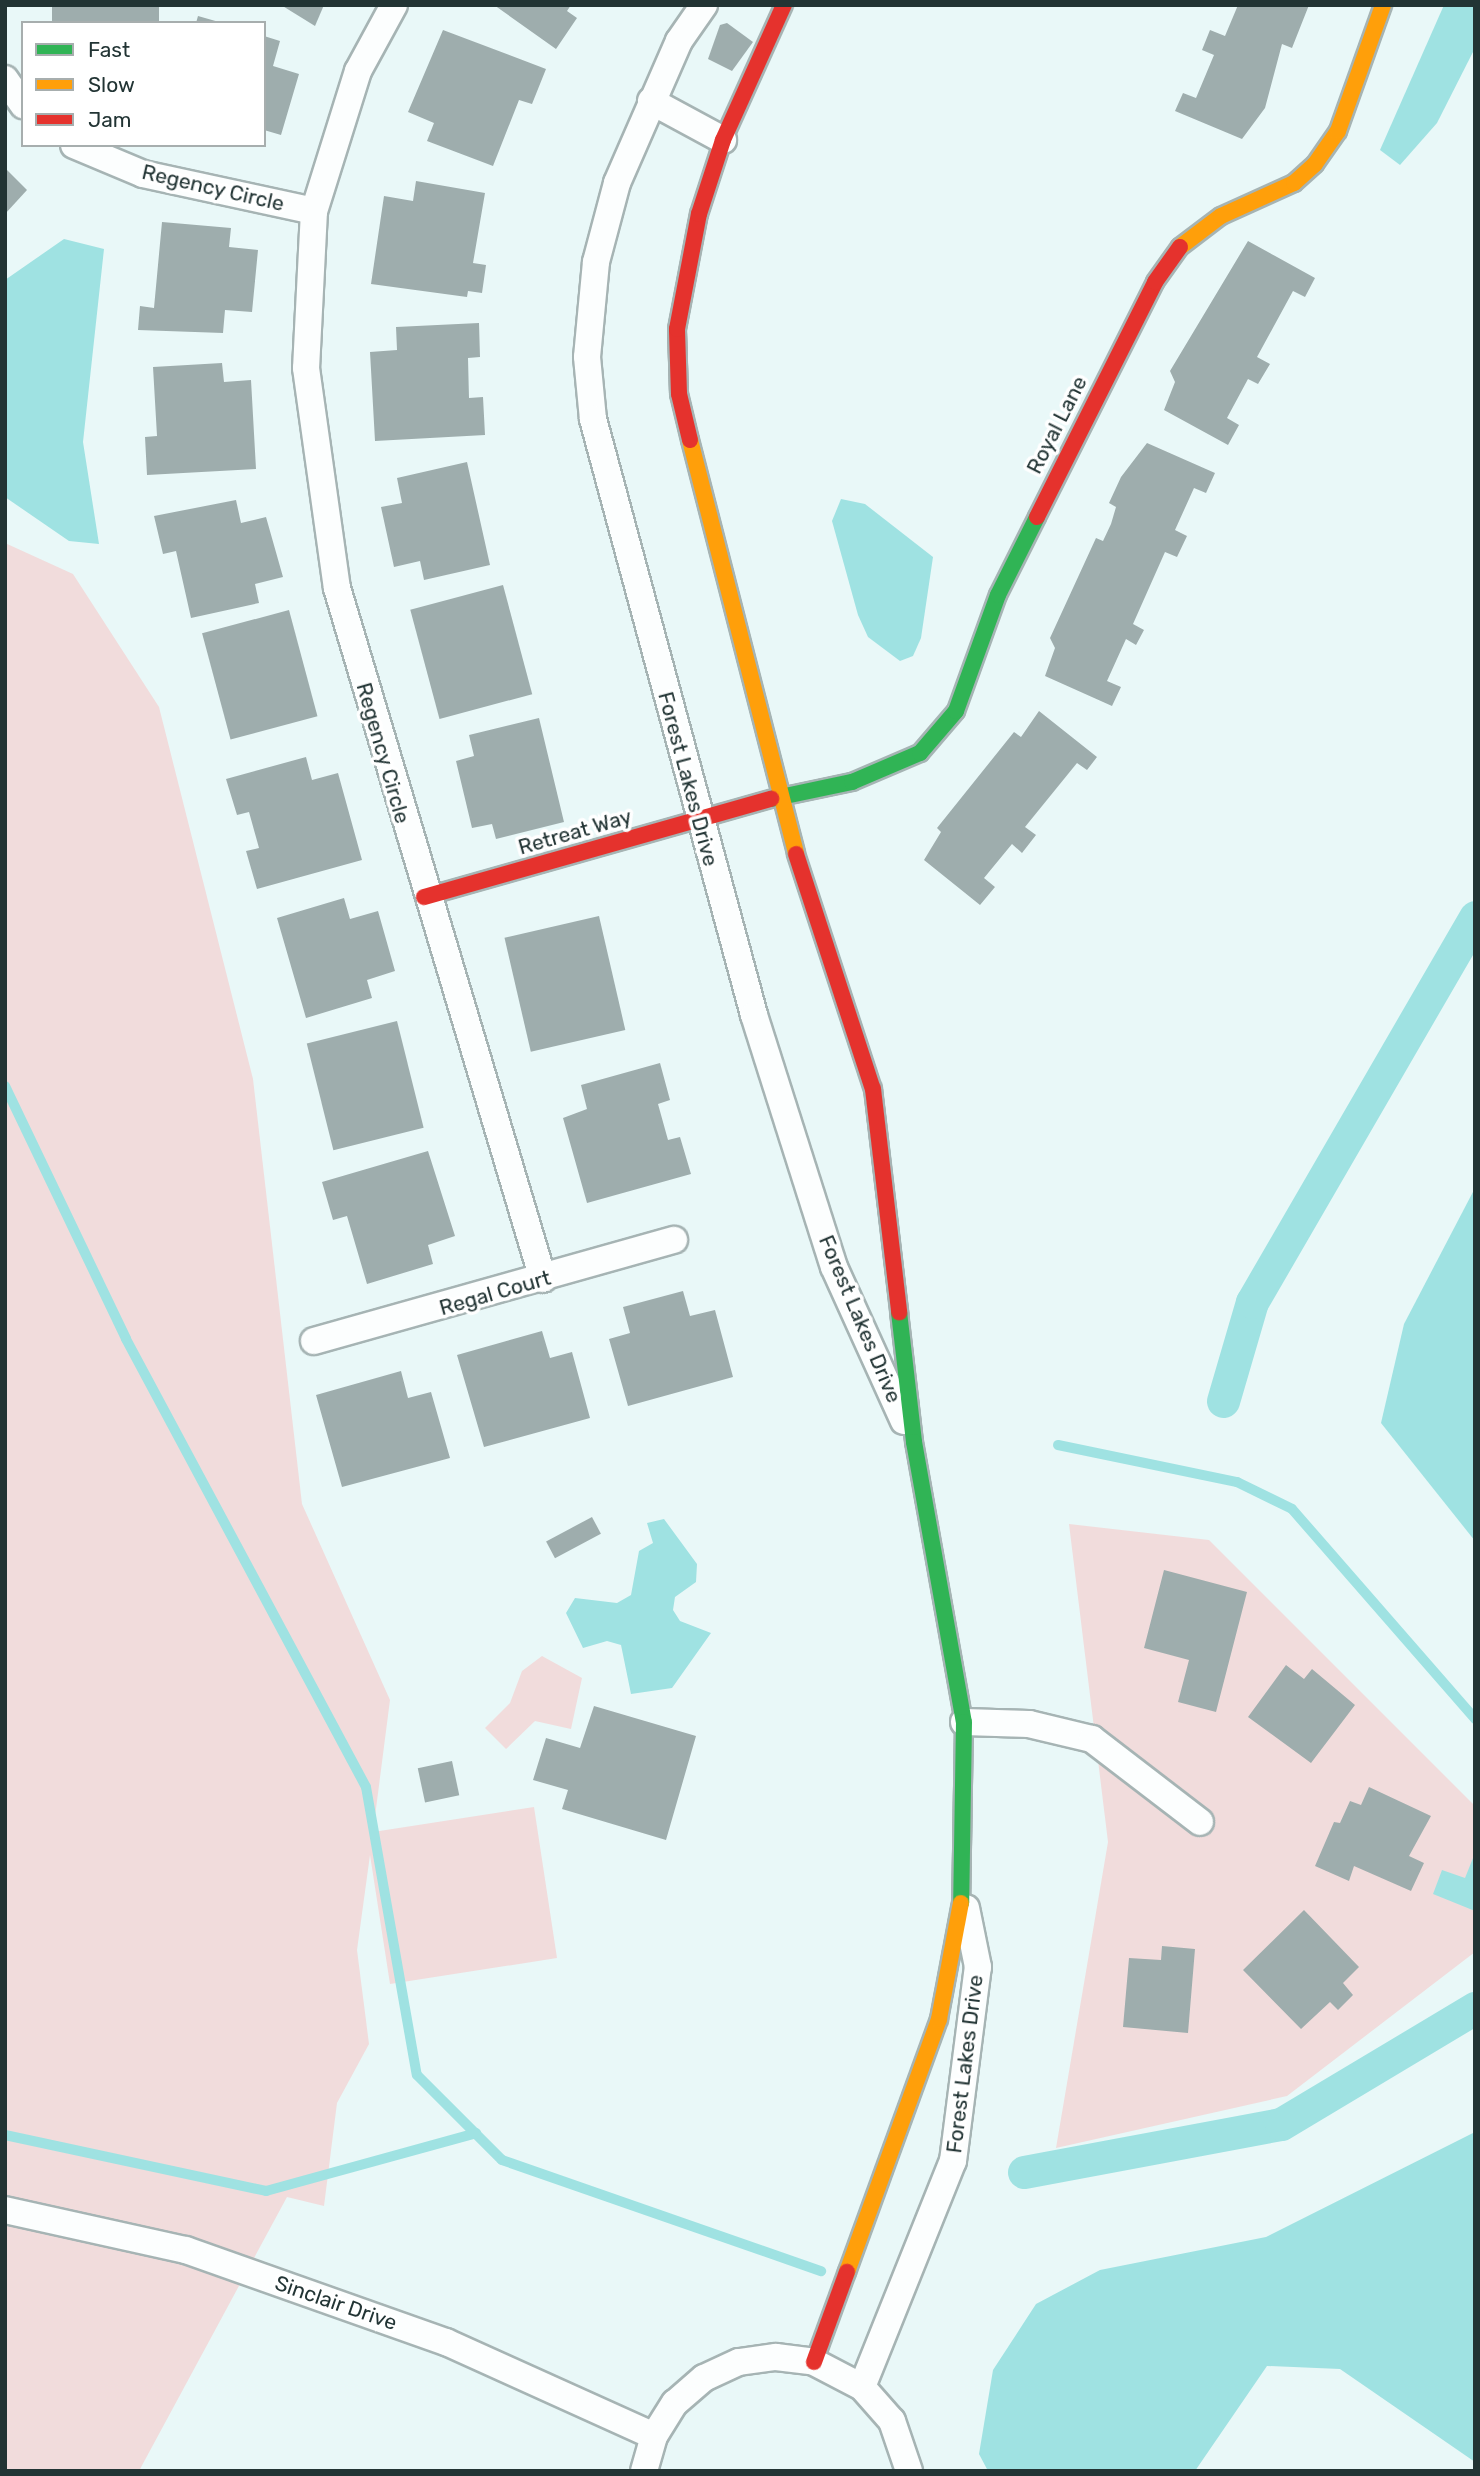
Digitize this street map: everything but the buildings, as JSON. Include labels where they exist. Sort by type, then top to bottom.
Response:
[{"type":"street","name":"Regency Circle","points":[[394,5],[358,71],[314,211],[306,368],[337,588],[424,897],[543,1279]]},
{"type":"street","name":"Forest Lakes Drive","points":[[704,5],[679,41],[617,183],[596,262],[587,357],[610,495],[699,818],[834,1267],[914,1442]]},
{"type":"street","name":"Forest Lakes Drive","points":[[784,5],[723,140],[685,270],[677,329],[679,394],[777,796],[873,1089],[914,1442],[964,1722],[963,1893],[939,2019],[814,2362]]},
{"type":"street","name":"Royal Lane","points":[[737,806],[852,782],[920,753],[956,711],[998,595],[1155,282],[1183,243],[1222,216],[1294,183],[1315,164],[1338,131],[1383,5]]},
{"type":"street","points":[[5,79],[21,102]]},
{"type":"street","points":[[651,101],[723,140]]},
{"type":"street","name":"Regency Circle","points":[[79,147],[143,174],[314,211]]},
{"type":"street","name":"Retreat Way","points":[[424,897],[737,806]]},
{"type":"street","name":"Regal Court","points":[[314,1341],[543,1279],[674,1240]]},
{"type":"street","points":[[964,1722],[1030,1724],[1091,1739],[1200,1822]]},
{"type":"street","name":"Forest Lakes Drive","points":[[862,2387],[953,2161],[978,1967],[963,1893]]},
{"type":"street","name":"Sinclair Drive","points":[[5,2210],[186,2250],[446,2342],[654,2436]]},
{"type":"street","points":[[644,2471],[654,2436],[684,2395],[738,2362],[776,2357],[814,2362],[862,2387],[892,2421],[909,2471]]},
{"type":"shaded area","points":[[5,543],[73,574],[159,707],[253,1079],[302,1504],[390,1700],[373,1832],[534,1807],[557,1958],[390,1984],[370,1855],[357,1950],[369,2044],[337,2103],[324,2206],[287,2197],[139,2471],[5,2471]]},
{"type":"shaded area","points":[[1069,1524],[1209,1540],[1475,1806],[1475,1952],[1287,2096],[1056,2148],[1108,1842]]},
{"type":"shaded area","points":[[542,1656],[582,1678],[571,1729],[535,1721],[506,1749],[485,1728],[510,1703],[522,1671]]},
{"type":"water","points":[[1444,5],[1475,5],[1475,48],[1437,123],[1400,165],[1380,150]]},
{"type":"water","points":[[64,239],[104,249],[83,442],[99,544],[69,541],[5,497],[5,280]]},
{"type":"water","points":[[841,499],[865,504],[933,557],[921,638],[913,656],[900,661],[868,637],[858,615],[832,521]]},
{"type":"water","points":[[1475,1188],[1475,1541],[1381,1423],[1404,1324]]},
{"type":"water","points":[[664,1519],[697,1564],[696,1582],[675,1597],[673,1610],[680,1621],[711,1633],[672,1688],[631,1694],[621,1645],[607,1641],[583,1648],[566,1613],[575,1598],[617,1603],[631,1595],[639,1551],[653,1543],[647,1523]]},
{"type":"water","points":[[1475,1853],[1475,1911],[1433,1894],[1442,1870],[1465,1878]]},
{"type":"water","points":[[1475,2132],[1475,2462],[1340,2369],[1267,2366],[1195,2471],[988,2471],[979,2454],[993,2370],[1036,2304],[1100,2270],[1266,2237]]},
{"type":"waterway","points":[[1223,1401],[1252,1302],[1475,917]]},
{"type":"waterway","points":[[5,1086],[126,1339],[366,1787],[417,2075],[502,2160],[821,2271]]},
{"type":"waterway","points":[[1058,1445],[1237,1482],[1292,1509],[1475,1719]]},
{"type":"waterway","points":[[1024,2172],[1281,2124],[1475,2008]]},
{"type":"waterway","points":[[5,2135],[266,2191],[476,2133]]},
{"type":"traffic: fast","points":[[771,799],[852,782],[920,753],[956,711],[998,595],[1037,517]]},
{"type":"traffic: fast","points":[[899,1312],[914,1442],[964,1722],[961,1903]]},
{"type":"traffic: slow","points":[[1180,247],[1221,216],[1294,183],[1315,164],[1338,131],[1383,5]]},
{"type":"traffic: slow","points":[[690,440],[796,854]]},
{"type":"traffic: slow","points":[[847,2272],[939,2019],[961,1903]]},
{"type":"traffic: jam","points":[[690,440],[679,394],[677,329],[699,214],[723,140],[784,5]]},
{"type":"traffic: jam","points":[[1037,517],[1155,282],[1180,247]]},
{"type":"traffic: jam","points":[[424,897],[771,799]]},
{"type":"traffic: jam","points":[[796,854],[873,1089],[899,1312]]},
{"type":"traffic: jam","points":[[814,2362],[847,2272]]}]
